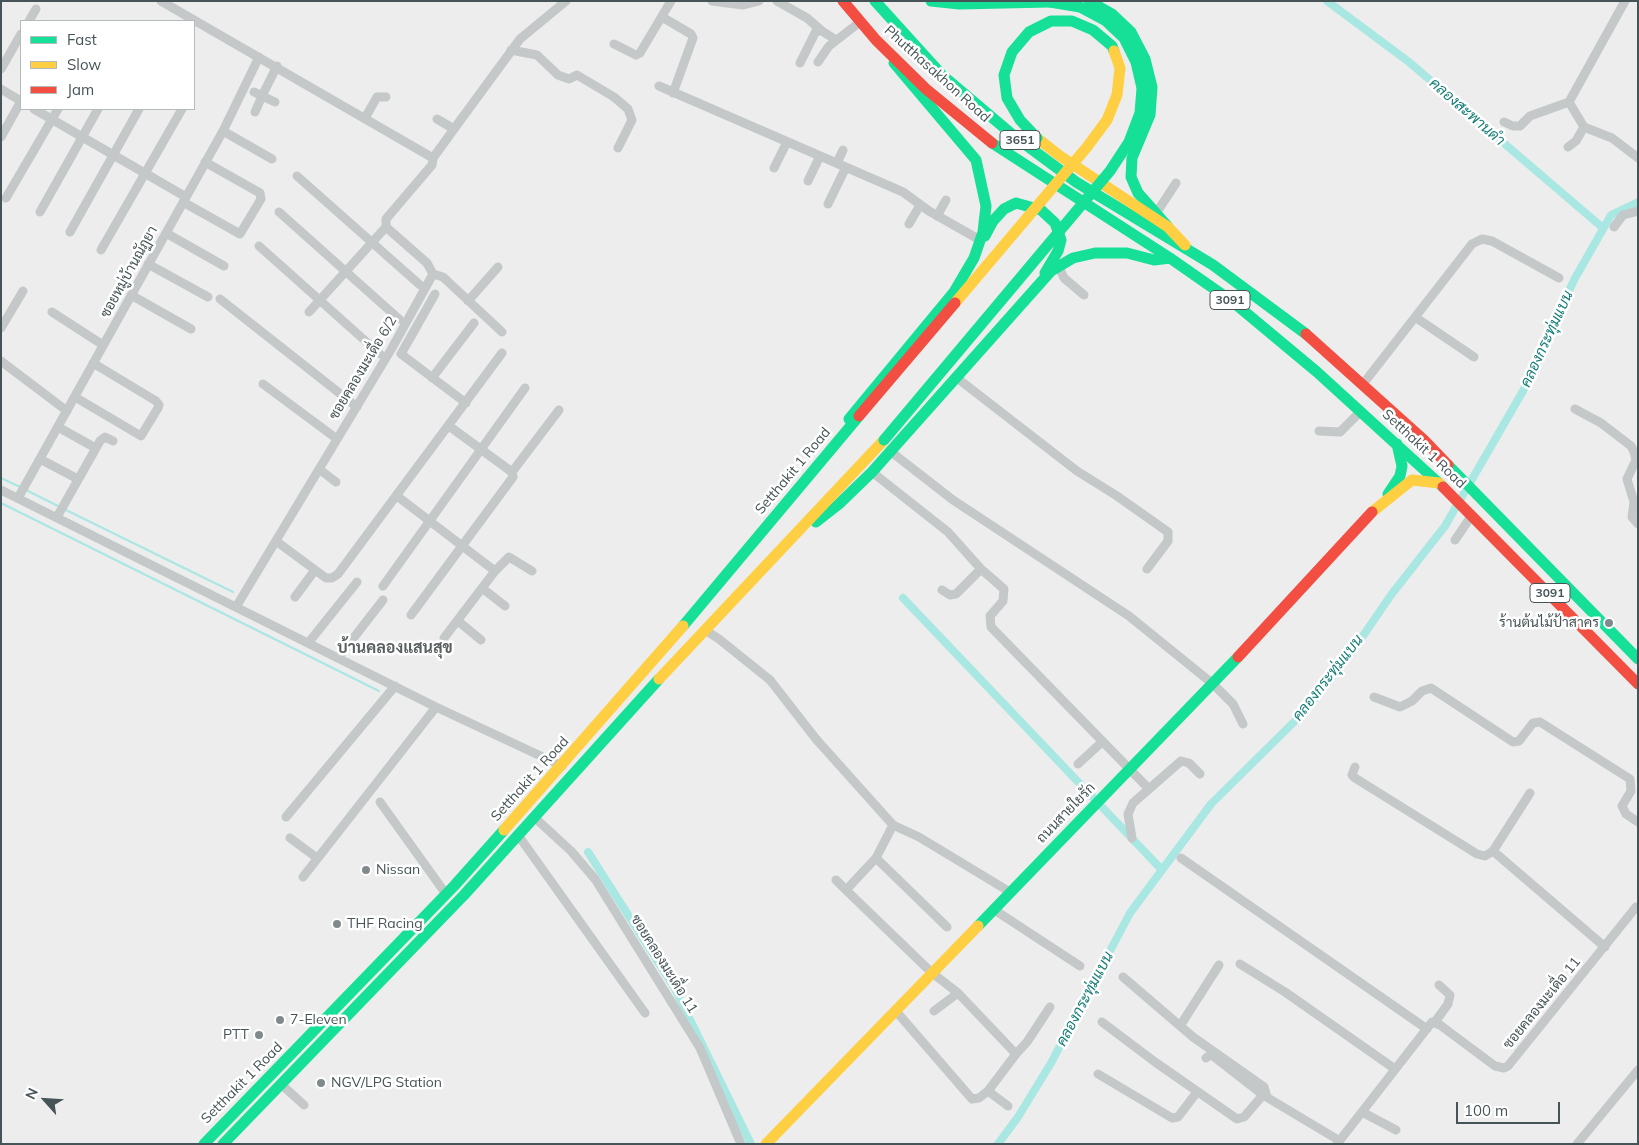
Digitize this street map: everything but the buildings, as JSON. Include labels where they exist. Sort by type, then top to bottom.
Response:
[{"type":"main road","name":"Phutthasakhon Road","points":[[843,1],[876,40],[926,89],[1001,151],[1170,258]]},
{"type":"main road","name":"Phutthasakhon Road","points":[[875,1],[942,75],[1014,136],[1076,182],[1189,249]]},
{"type":"main road","name":"Setthakit 1 Road","points":[[224,1144],[464,895],[624,716],[884,440],[1110,171],[1129,142],[1140,113],[1142,88],[1136,62],[1124,38],[1106,21],[1080,7],[1050,2],[959,4],[930,1]]},
{"type":"main road","points":[[1089,1],[1112,14],[1131,32],[1145,59],[1152,87],[1150,115],[1130,168],[1138,192],[1168,227]]},
{"type":"main road","name":"Setthakit 1 Road","points":[[204,1144],[450,890],[562,766],[700,608],[786,502],[859,416],[1087,147],[1107,120],[1117,95],[1120,68],[1112,46],[1093,30],[1072,21],[1051,20],[1029,32],[1012,52],[1004,75],[1007,98],[1020,120],[1037,138],[1060,156],[1136,204],[1168,227]]},
{"type":"main road","points":[[876,40],[909,82],[976,160],[986,206],[980,240],[974,258]]},
{"type":"main road","points":[[786,502],[803,475],[954,292],[993,221],[1004,210],[1016,203],[1026,204],[1041,210],[1055,223],[1061,240],[1052,262],[1030,293]]},
{"type":"main road","name":"3091","points":[[1168,227],[1189,249]]},
{"type":"main road","name":"Setthakit 1 Road","points":[[1189,249],[1303,331],[1424,440],[1638,659]]},
{"type":"main road","points":[[803,528],[829,513],[872,472],[957,378],[1041,280],[1073,258],[1095,253],[1127,253],[1154,260],[1170,258]]},
{"type":"main road","name":"Setthakit 1 Road","points":[[1170,258],[1233,302],[1361,411],[1440,483],[1638,684]]},
{"type":"main road","name":"ถนนสายใยรัก","points":[[766,1144],[931,972],[1213,684],[1384,500],[1400,476],[1402,457],[1396,443]]},
{"type":"main road","name":"ถนนสายใยรัก","points":[[1384,500],[1412,480],[1421,479],[1440,483]]},
{"type":"main road","points":[[450,890],[464,895]]},
{"type":"street","points":[[161,1],[194,20]]},
{"type":"street","points":[[309,312],[386,227],[386,219],[432,165],[433,158],[520,38],[556,12],[566,1]]},
{"type":"street","points":[[614,44],[636,55],[640,53],[671,1]]},
{"type":"street","points":[[712,1],[743,5],[759,1]]},
{"type":"street","points":[[777,1],[807,18],[836,40]]},
{"type":"street","points":[[1504,122],[1513,126],[1520,126],[1530,116],[1569,102],[1625,1]]},
{"type":"street","points":[[30,20],[36,9]]},
{"type":"street","points":[[662,17],[692,34],[693,38],[673,92]]},
{"type":"street","points":[[195,20],[277,66],[433,158]]},
{"type":"street","points":[[818,62],[829,46],[860,22]]},
{"type":"street","points":[[800,63],[816,31],[822,30]]},
{"type":"street","points":[[1,68],[20,36]]},
{"type":"street","points":[[512,50],[537,56],[558,75],[570,79],[577,76],[614,97],[628,109],[632,120],[618,148]]},
{"type":"street","name":"ซอยหมู่บ้านณัฏยา","points":[[18,498],[223,131],[259,57]]},
{"type":"street","points":[[255,112],[258,94],[277,66]]},
{"type":"street","points":[[659,86],[903,192],[937,216],[980,240]]},
{"type":"street","points":[[1,90],[20,100]]},
{"type":"street","points":[[258,94],[275,102]]},
{"type":"street","points":[[365,118],[377,96],[386,97]]},
{"type":"street","points":[[1569,102],[1584,127],[1612,138],[1638,158]]},
{"type":"street","points":[[1,137],[20,103]]},
{"type":"street","points":[[36,110],[145,174],[240,234],[261,199],[260,193],[205,162]]},
{"type":"street","points":[[6,198],[57,110]]},
{"type":"street","points":[[40,212],[97,110]]},
{"type":"street","points":[[70,232],[138,110]]},
{"type":"street","points":[[101,250],[181,110]]},
{"type":"street","points":[[437,119],[454,129]]},
{"type":"street","points":[[1568,147],[1576,141],[1584,127]]},
{"type":"street","points":[[223,131],[272,159]]},
{"type":"street","points":[[774,168],[787,142]]},
{"type":"street","points":[[828,204],[841,165],[843,150]]},
{"type":"street","points":[[808,181],[820,156]]},
{"type":"street","points":[[297,176],[420,285]]},
{"type":"street","points":[[1157,212],[1176,183]]},
{"type":"street","points":[[937,216],[946,200]]},
{"type":"street","points":[[909,224],[920,205]]},
{"type":"street","points":[[1614,228],[1623,215],[1638,211]]},
{"type":"street","points":[[279,212],[399,319]]},
{"type":"street","points":[[386,227],[427,263],[434,274],[443,277],[502,332]]},
{"type":"street","points":[[166,233],[224,266]]},
{"type":"street","points":[[1362,384],[1472,244],[1482,239],[1492,241],[1559,278]]},
{"type":"street","points":[[259,246],[380,354]]},
{"type":"street","points":[[148,264],[208,297]]},
{"type":"street","points":[[468,301],[498,267]]},
{"type":"street","points":[[1059,267],[1064,278],[1084,295]]},
{"type":"street","name":"ซอยคลองมะเดื่อ 6/2","points":[[236,606],[434,274]]},
{"type":"street","points":[[1,328],[23,291]]},
{"type":"street","points":[[435,294],[401,354],[466,402]]},
{"type":"street","points":[[131,295],[191,329]]},
{"type":"street","points":[[220,299],[356,407]]},
{"type":"street","points":[[52,312],[103,345]]},
{"type":"street","points":[[1416,316],[1474,357]]},
{"type":"street","points":[[432,378],[474,323]]},
{"type":"street","points":[[276,541],[326,578],[332,578],[338,574],[502,353]]},
{"type":"street","points":[[1,361],[66,411]]},
{"type":"street","points":[[74,397],[141,436],[158,408],[160,404],[156,401],[93,363]]},
{"type":"street","points":[[957,378],[1077,471],[1117,496],[1168,532],[1168,541],[1147,569]]},
{"type":"street","points":[[264,384],[337,439]]},
{"type":"street","points":[[383,586],[525,388]]},
{"type":"street","points":[[1575,409],[1601,424],[1631,446],[1636,460],[1627,479],[1634,502],[1632,517],[1638,524]]},
{"type":"street","points":[[512,472],[559,410]]},
{"type":"street","points":[[1319,431],[1340,432],[1361,411]]},
{"type":"street","points":[[411,615],[514,477],[512,472],[449,426]]},
{"type":"street","points":[[58,427],[92,446]]},
{"type":"street","points":[[57,518],[100,441],[105,437],[113,441]]},
{"type":"street","points":[[890,451],[953,500],[1130,616],[1213,684],[1233,704],[1243,724]]},
{"type":"street","points":[[40,458],[74,477]]},
{"type":"street","points":[[319,469],[336,482]]},
{"type":"street","points":[[872,472],[948,532],[981,568],[1004,589],[1003,601],[990,616],[991,627],[1149,789]]},
{"type":"street","points":[[1,490],[436,707],[562,766]]},
{"type":"street","points":[[397,496],[495,571]]},
{"type":"street","points":[[1455,540],[1472,515]]},
{"type":"street","points":[[444,638],[495,571],[509,557],[532,571]]},
{"type":"street","points":[[942,590],[950,595],[956,594],[981,568]]},
{"type":"street","points":[[295,597],[315,570]]},
{"type":"street","points":[[309,642],[357,582]]},
{"type":"street","points":[[482,588],[506,606]]},
{"type":"street","points":[[338,658],[383,600]]},
{"type":"street","points":[[458,621],[481,640]]},
{"type":"street","points":[[705,630],[770,680],[816,739],[893,825],[919,836],[1010,892]]},
{"type":"street","points":[[286,817],[395,686]]},
{"type":"street","points":[[1374,697],[1393,706],[1400,707],[1412,701],[1422,691],[1431,688],[1516,742],[1533,723],[1540,722],[1630,779],[1631,791],[1622,806],[1623,810],[1638,822]]},
{"type":"street","points":[[303,877],[436,707]]},
{"type":"street","points":[[1078,764],[1102,742]]},
{"type":"street","points":[[1132,838],[1128,814],[1133,803],[1181,761],[1189,763],[1200,774]]},
{"type":"street","points":[[1355,767],[1352,775],[1355,778],[1477,854],[1485,856],[1493,851],[1530,793]]},
{"type":"street","points":[[380,802],[450,890]]},
{"type":"street","name":"ซอยคลองมะเดื่อ 11","points":[[534,817],[571,851],[595,879],[700,1048],[741,1144]]},
{"type":"street","points":[[846,890],[876,858],[893,825]]},
{"type":"street","points":[[518,835],[645,1013]]},
{"type":"street","points":[[290,838],[317,858]]},
{"type":"street","points":[[1493,851],[1605,947]]},
{"type":"street","points":[[876,858],[948,927]]},
{"type":"street","points":[[1182,858],[1427,1029]]},
{"type":"street","points":[[836,880],[931,972],[958,994],[1016,1054]]},
{"type":"street","name":"ซอยคลองมะเดื่อ 11","points":[[1436,1022],[1495,1066],[1504,1068],[1514,1060],[1636,907],[1638,908]]},
{"type":"street","points":[[993,909],[1080,966]]},
{"type":"street","points":[[1180,1026],[1219,964]]},
{"type":"street","points":[[1240,964],[1285,992],[1394,1069]]},
{"type":"street","points":[[1123,976],[1180,1026],[1264,1087],[1265,1096]]},
{"type":"street","points":[[1206,1058],[1212,1056],[1265,1096],[1338,1142],[1432,1022],[1436,1022],[1448,1004],[1450,995],[1439,985]]},
{"type":"street","points":[[934,1011],[958,994]]},
{"type":"street","points":[[895,1010],[968,1096],[975,1099],[988,1091],[1027,1042],[1050,1007]]},
{"type":"street","points":[[1102,1022],[1197,1092],[1240,1119],[1244,1118],[1265,1096]]},
{"type":"street","points":[[1577,1144],[1638,1070]]},
{"type":"street","points":[[1098,1074],[1172,1118],[1178,1116],[1197,1092]]},
{"type":"street","points":[[282,1085],[304,1105]]},
{"type":"street","points":[[988,1091],[1008,1106]]},
{"type":"street","points":[[1362,1112],[1396,1130]]},
{"type":"waterway","name":"คลองสะพานดำ","points":[[1327,1],[1409,62],[1603,228]]},
{"type":"waterway","name":"คลองกระทุ่มแบน","points":[[998,1144],[1018,1117],[1051,1063],[1130,913],[1211,804],[1304,712],[1354,649],[1391,595],[1445,526],[1523,391],[1574,280],[1611,215],[1638,202]]},
{"type":"waterway","points":[[1,478],[20,487]]},
{"type":"waterway","points":[[26,490],[60,507]]},
{"type":"waterway","points":[[1,503],[379,691]]},
{"type":"waterway","points":[[64,509],[233,592]]},
{"type":"waterway","points":[[903,598],[1162,870]]},
{"type":"waterway","points":[[588,852],[674,987],[751,1144]]},
{"type":"traffic: fast","points":[[875,1],[942,75],[1014,136],[1076,182],[1213,265],[1306,334]]},
{"type":"traffic: fast","points":[[931,1],[959,4],[1050,2]]},
{"type":"traffic: fast","points":[[1089,1],[1112,14],[1131,32],[1145,59],[1152,87],[1150,115],[1132,158],[1131,177],[1138,193],[1168,227]]},
{"type":"traffic: fast","points":[[884,440],[1110,171],[1129,142],[1140,113],[1142,88],[1136,62],[1124,38],[1106,21],[1080,7],[1050,2]]},
{"type":"traffic: fast","points":[[1037,138],[1020,120],[1007,98],[1004,75],[1012,52],[1029,32],[1051,21],[1072,21],[1093,30],[1112,46],[1114,51]]},
{"type":"traffic: fast","points":[[849,419],[954,292],[974,258],[983,232],[986,206],[976,160],[894,63]]},
{"type":"traffic: fast","points":[[992,143],[1170,258],[1233,302],[1317,372],[1443,487]]},
{"type":"traffic: fast","points":[[985,236],[993,221],[1004,209],[1016,203],[1041,210],[1055,223],[1061,240],[1058,251],[1045,273]]},
{"type":"traffic: fast","points":[[816,522],[839,504],[872,472],[1051,271],[1073,258],[1095,253],[1127,253],[1154,260],[1170,258]]},
{"type":"traffic: fast","points":[[683,626],[859,416]]},
{"type":"traffic: fast","points":[[1388,494],[1400,476],[1402,466],[1397,444]]},
{"type":"traffic: fast","points":[[1448,465],[1638,659]]},
{"type":"traffic: fast","points":[[978,926],[1238,657]]},
{"type":"traffic: fast","points":[[223,1144],[464,895],[659,679]]},
{"type":"traffic: fast","points":[[204,1144],[454,886],[504,830]]},
{"type":"traffic: slow","points":[[955,303],[1087,147],[1107,120],[1117,95],[1120,68],[1114,51]]},
{"type":"traffic: slow","points":[[1037,138],[1060,156],[1168,227],[1185,245]]},
{"type":"traffic: slow","points":[[659,679],[884,440]]},
{"type":"traffic: slow","points":[[1372,512],[1412,480],[1439,483]]},
{"type":"traffic: slow","points":[[504,830],[683,626]]},
{"type":"traffic: slow","points":[[766,1144],[978,926]]},
{"type":"traffic: jam","points":[[843,1],[876,40],[926,89],[992,143]]},
{"type":"traffic: jam","points":[[859,416],[955,303]]},
{"type":"traffic: jam","points":[[1306,334],[1424,440],[1448,465]]},
{"type":"traffic: jam","points":[[1443,487],[1638,684]]},
{"type":"traffic: jam","points":[[1238,657],[1372,512]]},
{"type":"place","name":"ร้านต้นไม้ป้าสาคร","points":[[1609,623]]},
{"type":"place","name":"Nissan","points":[[366,870]]},
{"type":"place","name":"THF Racing","points":[[337,924]]},
{"type":"place","name":"7-Eleven","points":[[280,1020]]},
{"type":"place","name":"PTT","points":[[259,1035]]},
{"type":"place","name":"NGV/LPG Station","points":[[321,1083]]},
{"type":"district","name":"บ้านคลองแสนสุข","points":[[395,648]]}]
